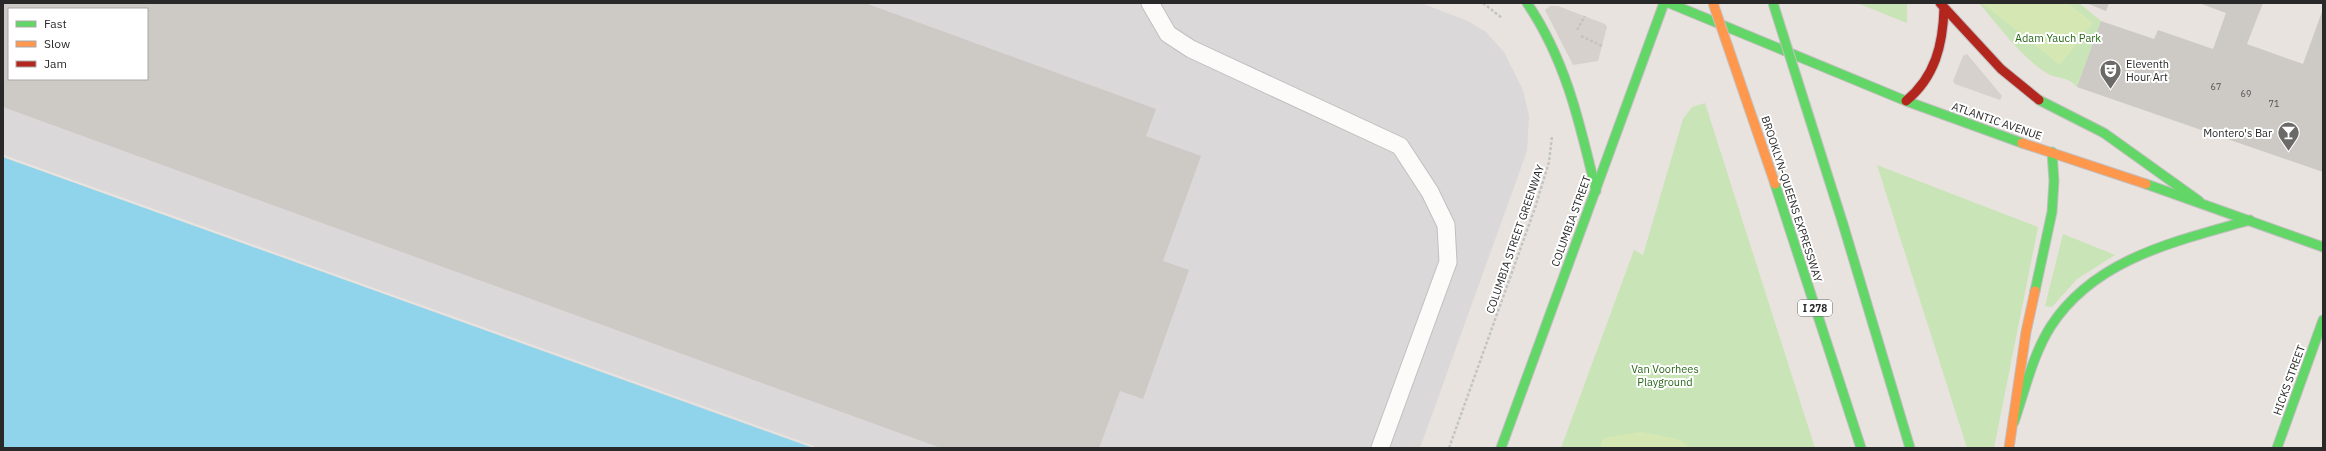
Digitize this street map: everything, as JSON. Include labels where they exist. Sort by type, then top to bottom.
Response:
[{"type":"main road","points":[[1527,3],[1552,44],[1569,86],[1596,191]]},
{"type":"main road","name":"COLUMBIA STREET","points":[[1501,448],[1664,3]]},
{"type":"main road","name":"ATLANTIC AVENUE","points":[[1669,3],[1906,101],[2012,140],[2199,200],[2323,247]]},
{"type":"main road","name":"BROOKLYN-QUEENS EXPRESSWAY","points":[[1713,3],[1775,184],[1861,448]]},
{"type":"main road","points":[[1773,3],[1843,224],[1910,448]]},
{"type":"main road","points":[[1906,101],[1917,94],[1929,77],[1942,41],[1942,6]]},
{"type":"main road","points":[[1942,6],[2001,70],[2030,95],[2059,112],[2104,133],[2199,200]]},
{"type":"main road","points":[[2008,448],[2014,422],[2026,332],[2052,212],[2054,181],[2052,152]]},
{"type":"main road","points":[[2014,422],[2044,340],[2062,311],[2084,288],[2112,268],[2146,252],[2250,220]]},
{"type":"main road","name":"HICKS STREET","points":[[2277,448],[2323,320]]},
{"type":"main road","points":[[1855,432],[1857,448]]},
{"type":"lane","points":[[1150,3],[1168,34],[1190,49],[1400,146],[1430,192],[1446,225],[1448,262],[1380,448]]},
{"type":"path","points":[[1483,3],[1507,23]]},
{"type":"path","points":[[1575,34],[1584,16]]},
{"type":"path","name":"COLUMBIA STREET GREENWAY","points":[[1449,448],[1536,208],[1549,162],[1552,134]]},
{"type":"shaded area","points":[[3,3],[1421,3],[1468,21],[1486,32],[1504,52],[1523,90],[1529,116],[1527,151],[1420,448],[813,448],[3,157]]},
{"type":"shaded area","points":[[1550,6],[1558,6],[1605,24],[1607,27],[1598,61],[1573,65],[1545,10]]},
{"type":"shaded area","points":[[1967,54],[2002,96],[2000,100],[1955,84],[1953,81],[1963,56]]},
{"type":"green space","points":[[1857,3],[1907,3],[1907,23]]},
{"type":"green space","name":"Adam Yauch Park","points":[[1979,3],[2079,3],[2101,21],[2077,87],[2065,79],[2045,72],[2036,65],[2010,40]]},
{"type":"green space","name":"Adam Yauch Park","points":[[1982,3],[2068,3],[2093,23],[2060,65]]},
{"type":"green space","name":"Van Voorhees Playground","points":[[1705,103],[1815,448],[1561,448],[1634,250],[1643,255],[1683,119],[1692,107]]},
{"type":"green space","points":[[1877,165],[2038,227],[1994,448],[1967,448]]},
{"type":"green space","points":[[2063,234],[2115,255],[2077,279],[2052,307],[2045,306]]},
{"type":"green space","points":[[1641,432],[1678,439],[1691,448],[1600,448],[1603,438]]},
{"type":"water","points":[[3,157],[813,448],[3,448]]},
{"type":"pier","points":[[4,155],[814,446],[815,448],[3,157]]},
{"type":"building","points":[[3,3],[865,3],[1156,109],[1146,136],[1201,156],[1163,261],[1189,270],[1143,399],[1120,391],[1099,448],[941,448],[3,107]]},
{"type":"building","points":[[2086,3],[2109,3],[2106,11]]},
{"type":"building","points":[[2199,3],[2263,3],[2247,44],[2303,64],[2323,9],[2323,172],[2077,87],[2101,21],[2154,39],[2158,30],[2213,49],[2226,13]]},
{"type":"traffic: fast","points":[[1527,3],[1541,25],[1562,70],[1584,141],[1596,191]]},
{"type":"traffic: fast","points":[[1501,448],[1664,3]]},
{"type":"traffic: fast","points":[[1669,3],[1906,101],[2022,143]]},
{"type":"traffic: fast","points":[[1773,3],[1843,224]]},
{"type":"traffic: fast","points":[[2039,100],[2104,133],[2199,201]]},
{"type":"traffic: fast","points":[[2035,291],[2052,212],[2054,181],[2052,152]]},
{"type":"traffic: fast","points":[[1775,184],[1861,448]]},
{"type":"traffic: fast","points":[[2146,184],[2323,247]]},
{"type":"traffic: fast","points":[[2014,422],[2034,360],[2051,326],[2069,303],[2090,284],[2114,268],[2140,255],[2194,236],[2250,220]]},
{"type":"traffic: fast","points":[[1843,224],[1910,448]]},
{"type":"traffic: fast","points":[[2277,448],[2323,320]]},
{"type":"traffic: slow","points":[[1713,3],[1775,184]]},
{"type":"traffic: slow","points":[[2022,143],[2146,184]]},
{"type":"traffic: slow","points":[[2009,448],[2026,332],[2035,291]]},
{"type":"traffic: jam","points":[[1940,3],[2001,69],[2039,100]]},
{"type":"traffic: jam","points":[[1906,101],[1924,82],[1936,59],[1942,35],[1944,8]]},
{"type":"place","name":"Eleventh Hour Art","points":[[2110,90]]},
{"type":"place","name":"Montero's Bar","points":[[2288,152]]}]
